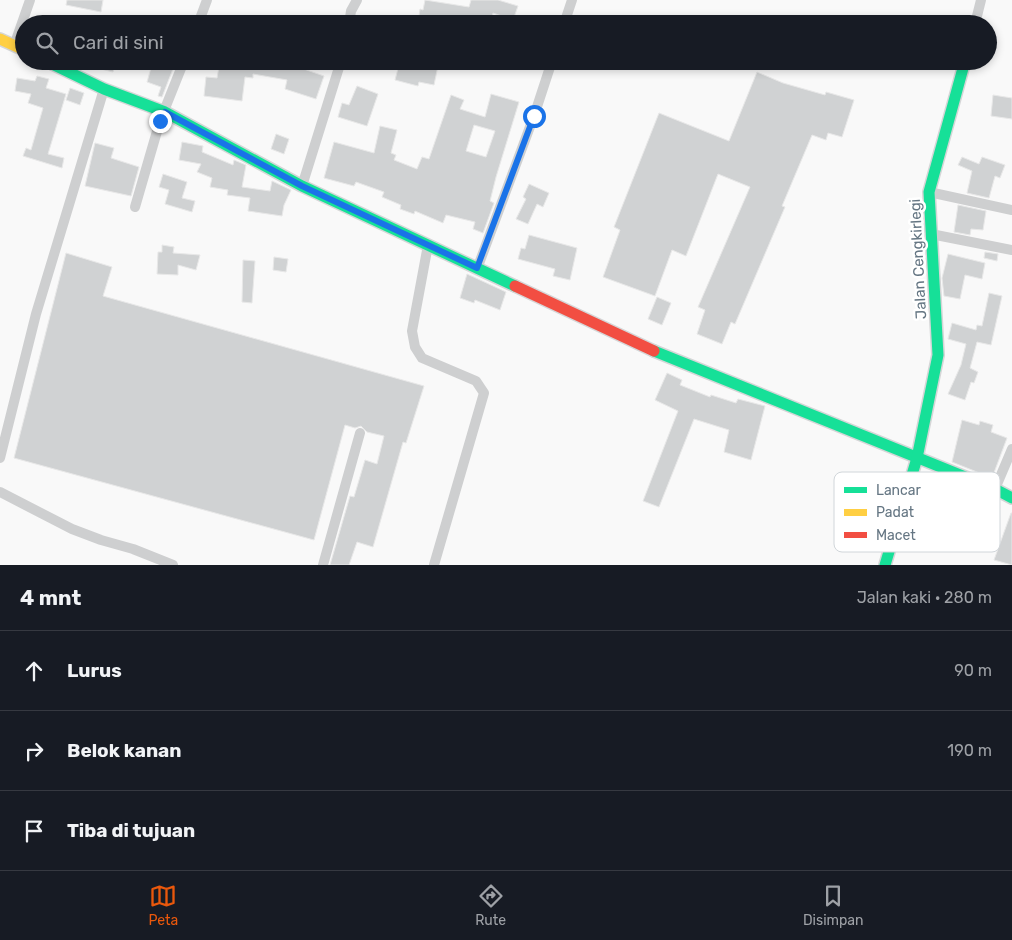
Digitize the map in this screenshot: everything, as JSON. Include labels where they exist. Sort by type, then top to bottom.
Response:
[{"type":"street","points":[[27,15],[30,0]]},
{"type":"street","points":[[201,15],[207,0]]},
{"type":"street","points":[[350,15],[357,0]]},
{"type":"street","points":[[567,15],[572,0]]},
{"type":"street","points":[[977,15],[981,0]]},
{"type":"street","points":[[0,38],[15,46]]},
{"type":"street","points":[[65,70],[104,89],[165,112],[302,186],[646,348],[952,472]]},
{"type":"street","points":[[135,207],[146,165],[181,70]]},
{"type":"street","points":[[302,186],[338,70]]},
{"type":"street","points":[[477,268],[534,116],[549,70]]},
{"type":"street","name":"Jalan Cengkirlegi","points":[[913,472],[938,355],[929,192],[963,70]]},
{"type":"street","points":[[0,458],[32,330],[104,89]]},
{"type":"street","points":[[929,192],[1012,210]]},
{"type":"street","points":[[931,234],[1012,250]]},
{"type":"street","points":[[428,245],[412,331],[414,346],[422,358],[476,381],[484,393],[434,565]]},
{"type":"street","points":[[323,565],[360,433]]},
{"type":"street","points":[[1000,477],[1012,448]]},
{"type":"street","points":[[0,492],[72,529],[133,549],[173,565]]},
{"type":"street","points":[[1000,492],[1012,498]]},
{"type":"street","name":"Jalan Cengkirlegi","points":[[886,565],[890,552]]},
{"type":"building","points":[[67,0],[103,0],[101,12],[66,5]]},
{"type":"building","points":[[425,0],[469,7],[471,0],[498,0],[518,6],[515,15],[493,13],[493,15],[419,15],[420,9],[423,10]]},
{"type":"building","points":[[150,70],[172,70],[162,97],[158,96],[161,87],[147,82]]},
{"type":"building","points":[[218,70],[307,70],[324,76],[316,99],[285,89],[287,80],[253,74],[253,78],[245,77],[242,101],[204,96],[206,77],[217,78]]},
{"type":"building","points":[[398,70],[437,70],[434,85],[419,82],[418,86],[395,80]]},
{"type":"building","points":[[757,72],[783,83],[825,95],[826,92],[854,100],[842,137],[828,133],[826,140],[812,135],[782,206],[785,207],[735,324],[731,322],[722,344],[697,334],[705,310],[698,307],[750,187],[718,174],[686,256],[672,250],[655,296],[603,277],[620,230],[614,227],[659,113],[729,141]]},
{"type":"building","points":[[37,76],[49,79],[46,88],[66,94],[48,154],[64,158],[62,168],[23,156],[26,148],[31,150],[43,108],[28,103],[31,94],[15,91],[17,78],[35,81]]},
{"type":"building","points":[[357,86],[378,94],[367,126],[338,117],[342,103],[349,105]]},
{"type":"building","points":[[70,88],[84,93],[80,105],[66,100]]},
{"type":"building","points":[[491,94],[519,102],[490,201],[494,203],[483,233],[473,229],[475,222],[446,215],[443,223],[415,211],[414,214],[400,209],[401,205],[382,197],[384,192],[356,182],[354,186],[324,178],[334,142],[374,153],[380,126],[397,130],[391,153],[396,155],[394,160],[417,169],[422,157],[429,159],[451,95],[464,100],[460,109],[485,117]],"holes":[[[474,125],[495,131],[486,157],[466,151]]]},
{"type":"building","points":[[993,95],[1012,98],[1012,119],[991,116]]},
{"type":"building","points":[[276,134],[289,139],[284,154],[271,149]]},
{"type":"building","points":[[182,142],[203,146],[202,152],[233,165],[234,160],[246,165],[242,187],[270,191],[272,181],[291,190],[284,205],[282,216],[248,211],[250,198],[227,195],[228,190],[210,187],[212,178],[197,172],[201,164],[179,160]]},
{"type":"building","points":[[95,143],[114,148],[111,158],[139,167],[131,196],[85,186]]},
{"type":"building","points":[[962,157],[979,164],[982,157],[1005,165],[1000,178],[995,176],[989,198],[967,193],[972,171],[958,165]]},
{"type":"building","points":[[163,174],[187,182],[182,198],[195,201],[192,212],[165,204],[169,190],[159,187]]},
{"type":"building","points":[[529,184],[549,193],[543,207],[537,204],[528,224],[516,219],[526,199],[523,197]]},
{"type":"building","points":[[958,205],[986,211],[983,230],[971,229],[970,235],[954,232]]},
{"type":"building","points":[[529,235],[577,248],[570,280],[553,276],[555,269],[518,259],[521,248],[525,249]]},
{"type":"building","points":[[162,245],[174,247],[173,253],[200,255],[196,270],[178,265],[178,275],[157,274],[158,252],[162,252]]},
{"type":"building","points":[[985,252],[998,254],[997,261],[984,258]]},
{"type":"building","points":[[66,253],[112,267],[103,296],[424,386],[406,443],[403,442],[373,547],[357,542],[349,565],[330,565],[350,496],[354,497],[365,460],[377,464],[384,436],[367,432],[361,426],[355,428],[345,425],[314,540],[14,458]]},
{"type":"building","points":[[948,254],[985,263],[982,279],[965,275],[960,299],[944,296],[942,278]]},
{"type":"building","points":[[274,257],[288,259],[286,272],[273,270]]},
{"type":"building","points":[[243,260],[255,261],[252,303],[242,302]]},
{"type":"building","points":[[467,274],[506,292],[500,310],[475,300],[474,303],[460,298]]},
{"type":"building","points":[[989,293],[1002,296],[991,345],[977,342],[970,368],[978,372],[974,383],[971,382],[965,400],[948,394],[961,365],[966,344],[948,339],[952,323],[976,330],[977,325],[982,326]]},
{"type":"building","points":[[657,297],[671,303],[662,325],[648,319]]},
{"type":"building","points":[[667,373],[682,380],[680,385],[710,397],[711,395],[736,403],[738,399],[765,406],[751,460],[724,452],[729,430],[694,419],[659,507],[643,501],[678,411],[655,400]]},
{"type":"building","points":[[962,420],[979,425],[980,421],[993,425],[991,432],[1007,438],[994,472],[977,472],[952,462]]},
{"type":"building","points":[[1012,513],[1012,565],[994,560],[997,552],[1000,552],[1000,543]]},
{"type":"traffic: fast","points":[[65,70],[104,89],[165,112],[302,186],[515,286]]},
{"type":"traffic: fast","points":[[913,472],[938,355],[929,192],[963,70]]},
{"type":"traffic: fast","points":[[654,351],[953,472]]},
{"type":"traffic: fast","points":[[1000,492],[1012,498]]},
{"type":"traffic: fast","points":[[885,565],[889,552]]},
{"type":"traffic: slow","points":[[0,39],[15,46]]},
{"type":"traffic: jam","points":[[515,286],[654,351]]},
{"type":"route","points":[[160,121],[165,112],[302,186],[477,268],[534,116]]}]
